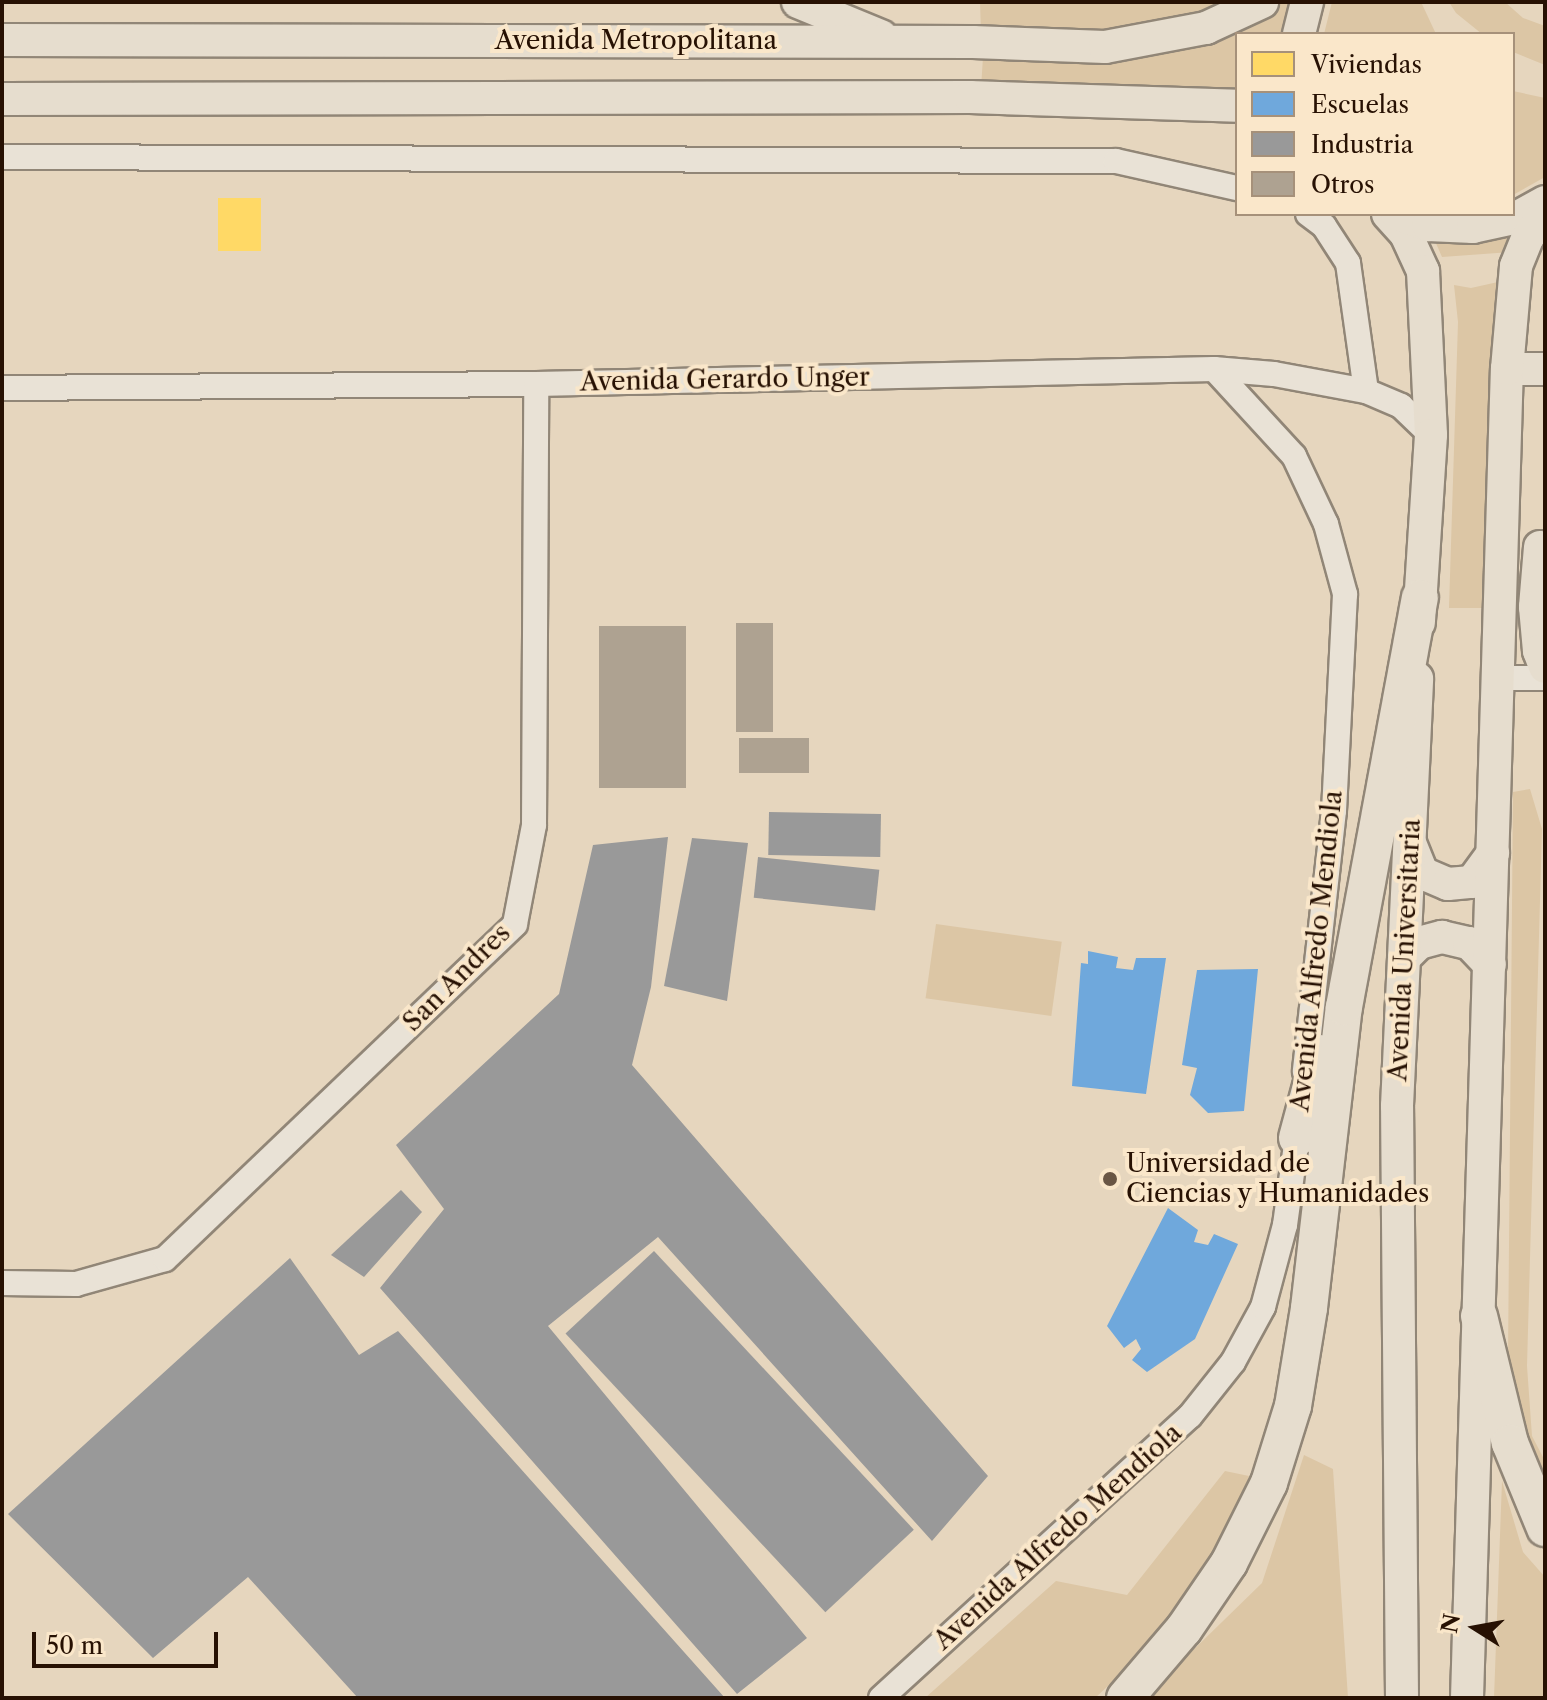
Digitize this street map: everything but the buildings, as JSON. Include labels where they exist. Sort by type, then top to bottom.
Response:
[{"type":"highway","points":[[1125,1698],[1184,1629],[1229,1563],[1269,1483],[1293,1406],[1309,1308],[1344,1007],[1420,598]]},
{"type":"highway","points":[[1297,1138],[1331,1011],[1355,945]]},
{"type":"highway","points":[[1479,1316],[1510,1443],[1545,1528]]},
{"type":"main road","points":[[798,2],[895,42]]},
{"type":"main road","name":"Avenida Metropolitana","points":[[2,40],[895,42],[1105,47],[1206,28],[1262,2]]},
{"type":"main road","points":[[1300,32],[1307,2]]},
{"type":"main road","points":[[2,99],[970,97],[1235,106]]},
{"type":"main road","points":[[1403,216],[1428,225],[1473,227],[1518,217],[1545,202]]},
{"type":"main road","points":[[1467,1698],[1507,369],[1516,266],[1528,237],[1545,213]]},
{"type":"main road","name":"Avenida Universitaria","points":[[1390,216],[1406,234],[1423,271],[1431,435],[1420,598],[1397,1106],[1402,1698]]},
{"type":"main road","points":[[1507,369],[1545,369]]},
{"type":"main road","points":[[1500,609],[1543,542]]},
{"type":"main road","points":[[1543,542],[1535,607],[1539,651],[1545,667]]},
{"type":"main road","points":[[1410,843],[1422,873],[1448,884],[1472,882],[1493,853]]},
{"type":"main road","points":[[1404,958],[1419,943],[1442,937],[1469,943],[1490,965]]},
{"type":"street","points":[[2,157],[1116,161],[1235,188]]},
{"type":"street","points":[[1311,216],[1324,226],[1348,263],[1366,391]]},
{"type":"street","name":"Avenida Gerardo Unger","points":[[2,388],[536,384],[1214,369],[1274,374],[1366,391],[1401,406],[1431,435]]},
{"type":"street","name":"Avenida Alfredo Mendiola","points":[[881,1698],[1190,1416],[1233,1362],[1263,1307],[1285,1225],[1334,811],[1345,594],[1326,524],[1294,456],[1214,369]]},
{"type":"street","name":"San Andres","points":[[2,1283],[76,1284],[165,1259],[515,924],[534,825],[536,384]]},
{"type":"street","points":[[1498,678],[1545,678]]},
{"type":"shaded area","points":[[980,2],[1229,2],[1216,10],[1116,35],[981,32]]},
{"type":"shaded area","points":[[1281,2],[1290,2],[1283,32],[1235,32],[1235,93],[1202,86],[981,88],[983,57],[1115,58],[1178,50],[1210,40]]},
{"type":"shaded area","points":[[1332,2],[1421,2],[1435,32],[1324,32]]},
{"type":"shaded area","points":[[1449,2],[1505,2],[1523,18],[1545,26],[1545,65],[1515,53],[1515,32],[1480,32],[1456,13]]},
{"type":"shaded area","points":[[1515,91],[1545,98],[1545,177],[1515,194]]},
{"type":"shaded area","points":[[1512,232],[1511,252],[1442,257],[1435,241],[1473,242]]},
{"type":"shaded area","points":[[1507,280],[1492,608],[1449,608],[1458,322],[1454,285],[1471,288]]},
{"type":"shaded area","points":[[1530,789],[1542,829],[1527,1366],[1532,1436],[1545,1461],[1545,1484],[1522,1435],[1508,1357],[1513,792]]},
{"type":"shaded area","points":[[936,924],[1062,942],[1051,1016],[926,998]]},
{"type":"shaded area","points":[[1304,1455],[1333,1469],[1348,1698],[1144,1698],[1262,1583]]},
{"type":"shaded area","points":[[1225,1471],[1249,1476],[1235,1521],[1201,1576],[1136,1660],[1095,1698],[925,1698],[1056,1581],[1127,1595]]},
{"type":"shaded area","points":[[1502,1481],[1523,1552],[1545,1577],[1545,1698],[1494,1698]]},
{"type":"place","name":"Universidad de Ciencias y Humanidades","points":[[1110,1179]]}]
